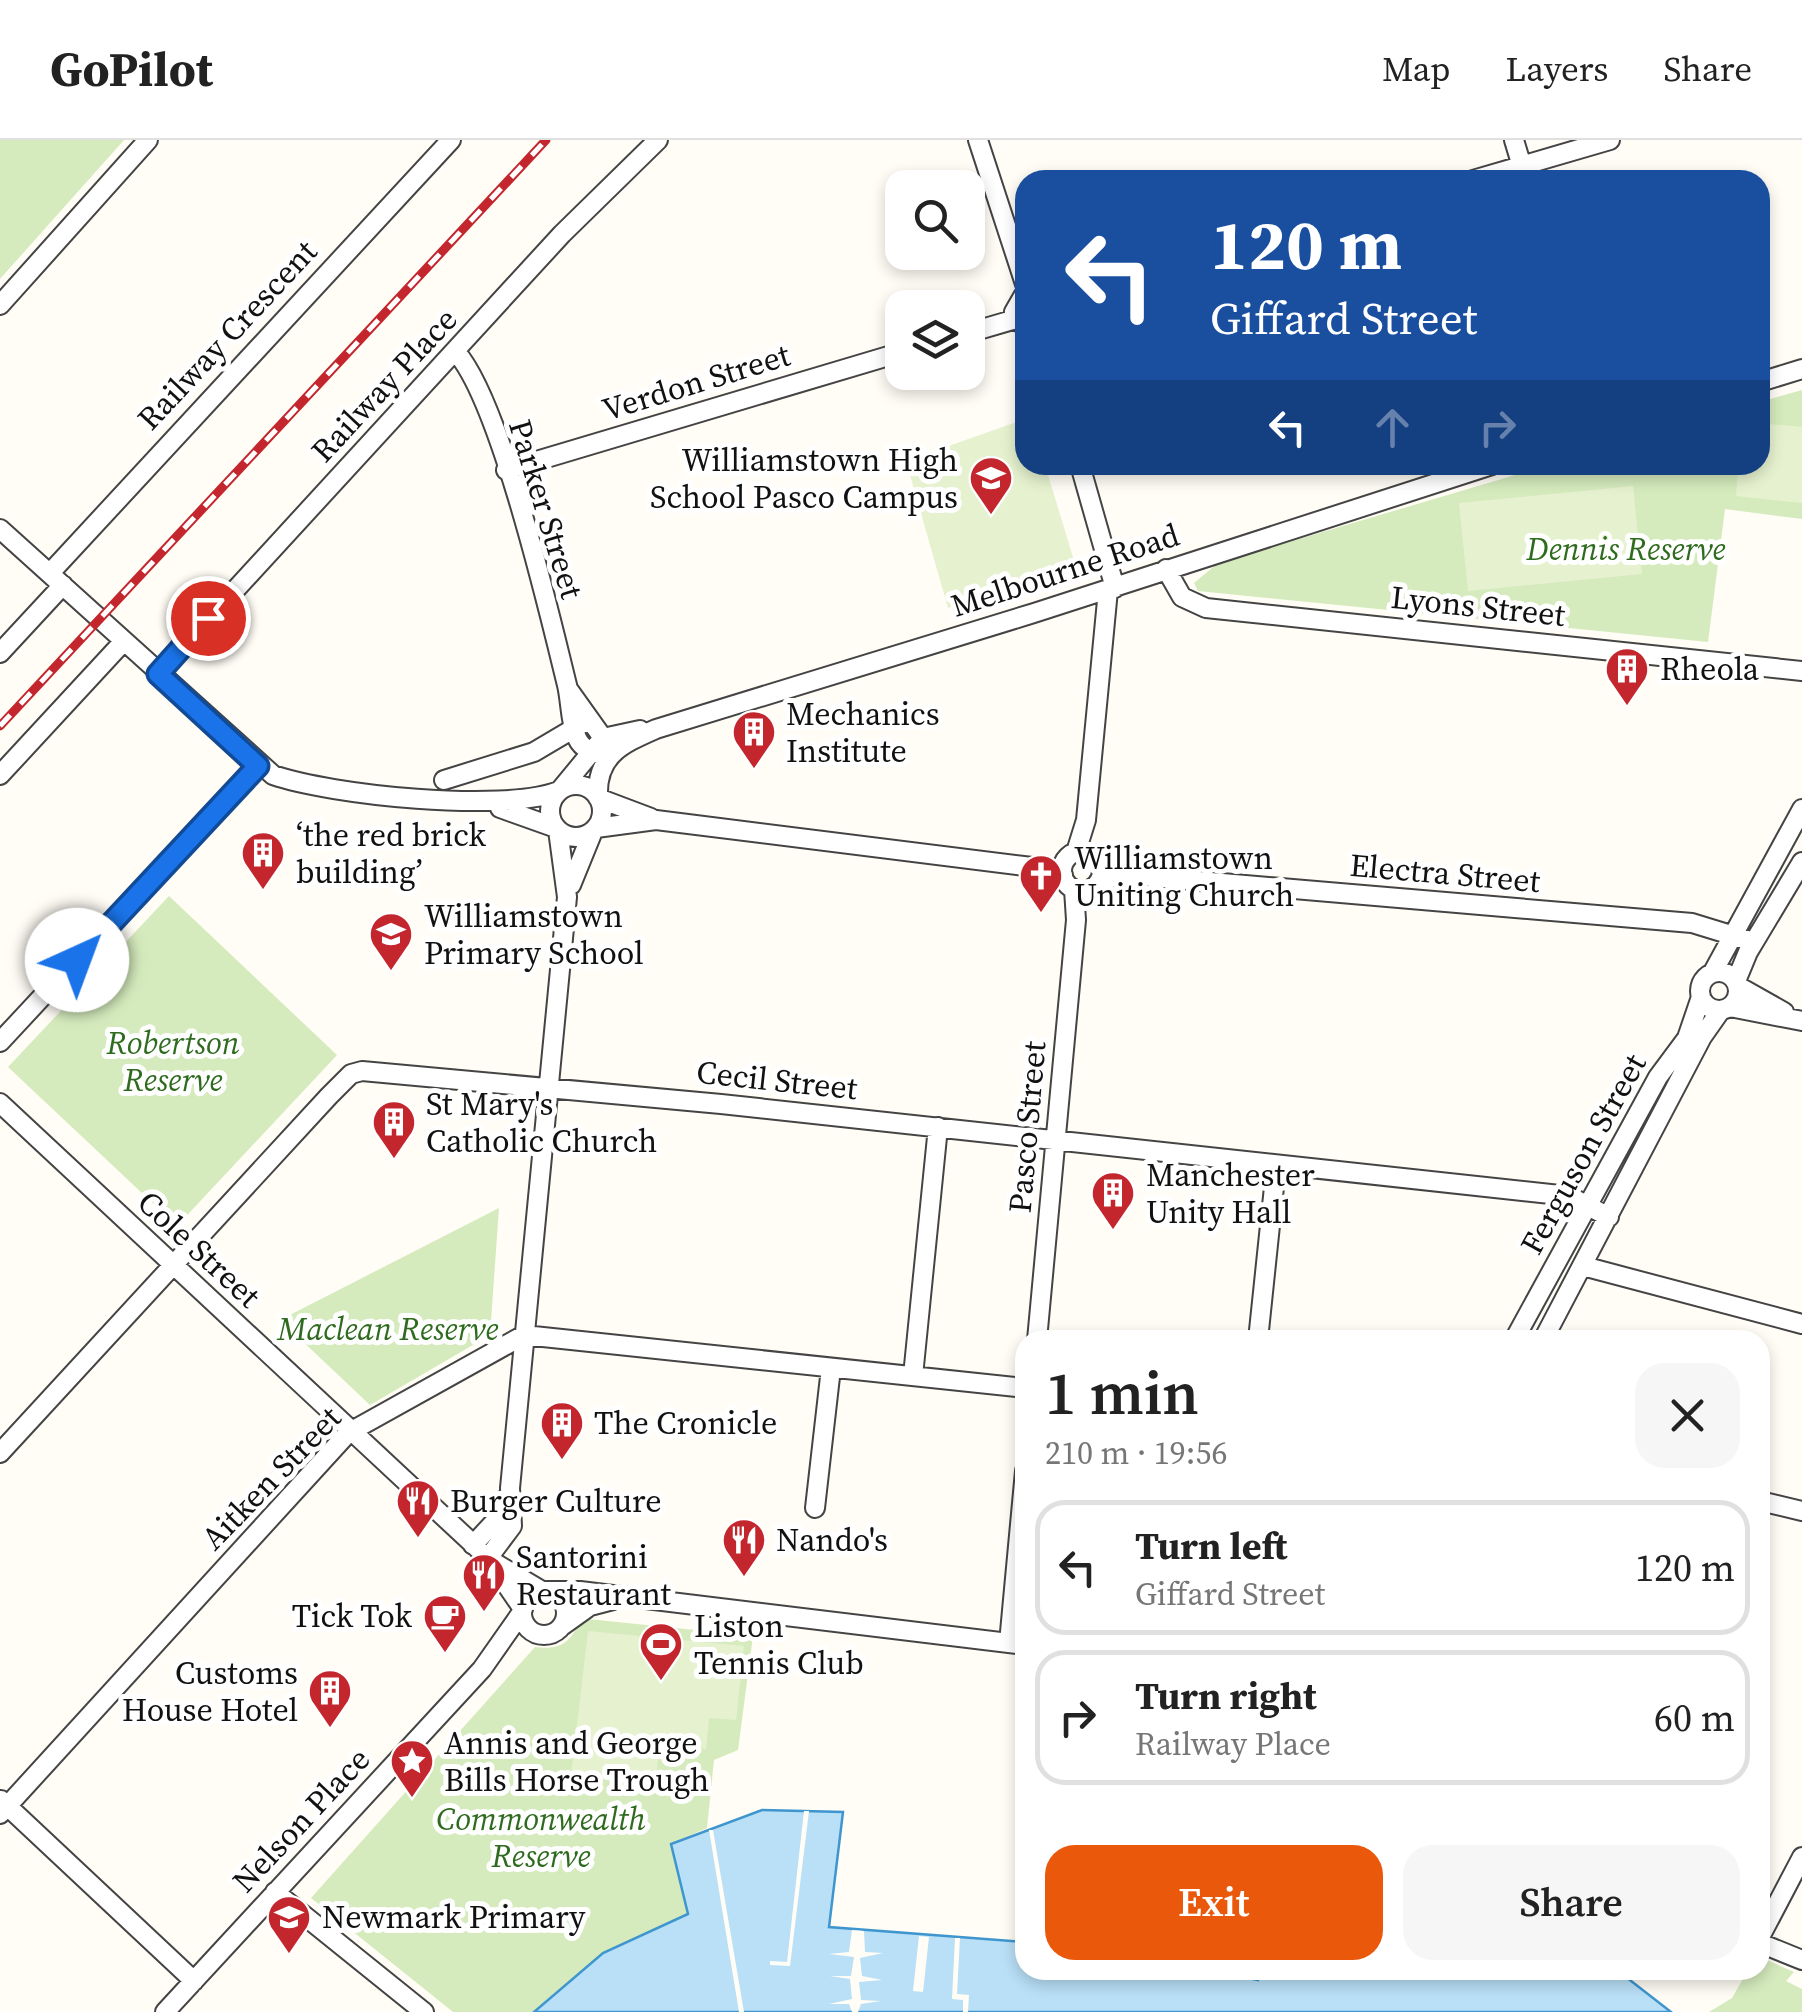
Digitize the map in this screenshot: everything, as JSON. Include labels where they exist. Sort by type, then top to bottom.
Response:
[{"type":"street","points":[[0,305],[148,140]]},
{"type":"street","name":"Railway Place","points":[[158,674],[562,234],[658,140]]},
{"type":"street","points":[[978,140],[1015,253]]},
{"type":"street","points":[[1514,140],[1523,170]]},
{"type":"street","points":[[1532,170],[1610,140]]},
{"type":"street","name":"Railway Crescent","points":[[0,653],[56,579],[438,144]]},
{"type":"street","points":[[985,330],[1015,324]]},
{"type":"street","name":"Parker Street","points":[[456,352],[472,370],[506,470],[588,752]]},
{"type":"street","name":"Verdon Street","points":[[506,470],[885,357]]},
{"type":"street","points":[[1770,379],[1802,369]]},
{"type":"street","name":"Pasco Street","points":[[1038,1330],[1111,589],[1082,475]]},
{"type":"street","name":"Melbourne Road","points":[[606,747],[1461,475]]},
{"type":"street","points":[[0,529],[258,766],[273,775],[313,785],[487,804],[530,801],[579,785],[598,798]]},
{"type":"street","name":"Lyons Street","points":[[1166,569],[1182,596],[1206,608],[1802,671]]},
{"type":"street","points":[[0,775],[124,641]]},
{"type":"street","points":[[444,780],[534,752],[581,724]]},
{"type":"street","name":"Parker Street","points":[[581,724],[606,747]]},
{"type":"street","points":[[484,1555],[510,1488],[567,897],[557,829],[550,809],[588,752],[606,747]]},
{"type":"street","points":[[567,897],[602,816],[598,774],[606,747]]},
{"type":"street","points":[[0,1042],[258,766]]},
{"type":"street","name":"Electra Street","points":[[598,798],[656,820],[1032,867],[1692,923],[1754,942]]},
{"type":"street","points":[[487,804],[574,837],[594,829]]},
{"type":"street","points":[[1797,1020],[1707,1006],[1701,997],[1702,982],[1735,934],[1802,809]]},
{"type":"street","name":"Electra Street","points":[[594,829],[656,820]]},
{"type":"street","points":[[1726,1009],[1738,998],[1737,983],[1754,942],[1802,862]]},
{"type":"street","points":[[1712,972],[1726,972],[1797,1020]]},
{"type":"street","name":"Ferguson Street","points":[[1520,1330],[1658,1076],[1688,1038],[1701,997]]},
{"type":"street","name":"Ferguson Street","points":[[1548,1330],[1726,1009]]},
{"type":"street","name":"Cecil Street","points":[[0,1453],[351,1074],[362,1071],[427,1074],[938,1127],[1276,1168],[1569,1196],[1608,1217]]},
{"type":"street","name":"Cole Street","points":[[0,1104],[484,1555],[543,1591]]},
{"type":"street","points":[[913,1376],[938,1127]]},
{"type":"street","points":[[1259,1330],[1276,1168]]},
{"type":"street","points":[[1583,1266],[1802,1324]]},
{"type":"street","points":[[524,1335],[1015,1387]]},
{"type":"street","name":"Aitken Street","points":[[2,1806],[348,1432],[524,1335]]},
{"type":"street","points":[[815,1508],[831,1368]]},
{"type":"street","points":[[1770,1503],[1802,1511]]},
{"type":"street","name":"Cole Street","points":[[484,1555],[522,1610]]},
{"type":"street","name":"Nelson Place","points":[[543,1591],[580,1590],[1015,1644]]},
{"type":"street","points":[[543,1591],[564,1604],[553,1631],[530,1629],[522,1610],[529,1597],[543,1591]]},
{"type":"street","name":"Nelson Place","points":[[482,1669],[516,1643],[553,1631],[596,1604],[629,1599]]},
{"type":"street","name":"Nelson Place","points":[[164,2012],[482,1669],[522,1610]]},
{"type":"street","points":[[2,1806],[194,1981]]},
{"type":"street","points":[[1770,1920],[1802,1857]]},
{"type":"street","points":[[275,1892],[424,2012]]},
{"type":"street","points":[[1770,1945],[1802,1960]]},
{"type":"green space","points":[[0,140],[124,140],[0,279]]},
{"type":"green space","name":"Dennis Reserve","points":[[1802,390],[1802,519],[1725,509],[1708,642],[1198,591],[1194,583],[1218,563],[1515,475],[1770,475],[1770,399]]},
{"type":"green space","name":"Williamstown High School Pasco Campus","points":[[1015,423],[1015,475],[1048,475],[1076,567],[948,608],[906,461]]},
{"type":"green space","points":[[1770,424],[1802,427],[1802,503],[1736,496],[1737,475],[1770,475]]},
{"type":"green space","points":[[1633,486],[1642,574],[1468,591],[1459,503]]},
{"type":"green space","name":"Robertson Reserve","points":[[169,896],[337,1055],[177,1226],[8,1067]]},
{"type":"green space","name":"Maclean Reserve","points":[[499,1208],[490,1335],[370,1405],[280,1320]]},
{"type":"green space","name":"Commonwealth Reserve","points":[[580,1621],[753,1636],[738,1750],[714,1760],[707,1828],[671,1844],[689,1914],[603,1953],[534,2012],[453,2012],[311,1898],[535,1647],[563,1644]]},
{"type":"green space","name":"Liston Tennis Club","points":[[588,1631],[744,1646],[736,1720],[709,1718],[706,1749],[660,1745],[655,1784],[571,1776]]},
{"type":"green space","points":[[1770,1961],[1794,1972],[1786,1981],[1802,1989],[1802,2012],[1709,2012],[1732,1998],[1742,1980],[1770,1980]]},
{"type":"water","points":[[762,1810],[843,1812],[829,1927],[1015,1941],[1015,1980],[1630,1980],[1671,2012],[534,2012],[603,1953],[688,1914],[671,1844]]},
{"type":"pier","points":[[804,1811],[809,1811],[790,1966],[770,1965],[770,1961],[787,1962]]},
{"type":"pier","points":[[709,1830],[713,1830],[744,2012],[739,2012]]},
{"type":"pier","points":[[852,1930],[864,1931],[865,1952],[883,1953],[860,1958],[862,1976],[882,1980],[859,1982],[861,2000],[881,2001],[861,2004],[858,2012],[852,2012],[849,2004],[829,2004],[852,1999],[850,1979],[830,1976],[851,1976],[854,1957],[829,1954],[849,1952]]},
{"type":"pier","points":[[919,1936],[929,1937],[923,1992],[913,1991]]},
{"type":"pier","points":[[955,1938],[960,1938],[957,1994],[969,1995],[968,2012],[963,2012],[963,2000],[952,1999]]},
{"type":"railway","points":[[0,726],[546,140]]},
{"type":"place","name":"Williamstown High School Pasco Campus","points":[[991,516]]},
{"type":"place","name":"Rheola","points":[[1627,707]]},
{"type":"place","name":"Mechanics Institute","points":[[754,770]]},
{"type":"place","name":"‘the red brick building’","points":[[263,891]]},
{"type":"place","name":"Williamstown Uniting Church","points":[[1041,914]]},
{"type":"place","name":"Williamstown Primary School","points":[[391,972]]},
{"type":"place","name":"St Mary's Catholic Church","points":[[394,1160]]},
{"type":"place","name":"Manchester Unity Hall","points":[[1113,1231]]},
{"type":"place","name":"The Cronicle","points":[[562,1461]]},
{"type":"place","name":"Burger Culture","points":[[418,1539]]},
{"type":"place","name":"Nando's","points":[[744,1578]]},
{"type":"place","name":"Santorini Restaurant","points":[[484,1613]]},
{"type":"place","name":"Tick Tok","points":[[445,1654]]},
{"type":"place","name":"Liston Tennis Club","points":[[661,1682]]},
{"type":"place","name":"Customs House Hotel","points":[[330,1729]]},
{"type":"place","name":"Annis and George Bills Horse Trough","points":[[412,1799]]},
{"type":"place","name":"Newmark Primary","points":[[289,1955]]},
{"type":"route","points":[[77,960],[258,766],[158,674],[208,618]]}]
